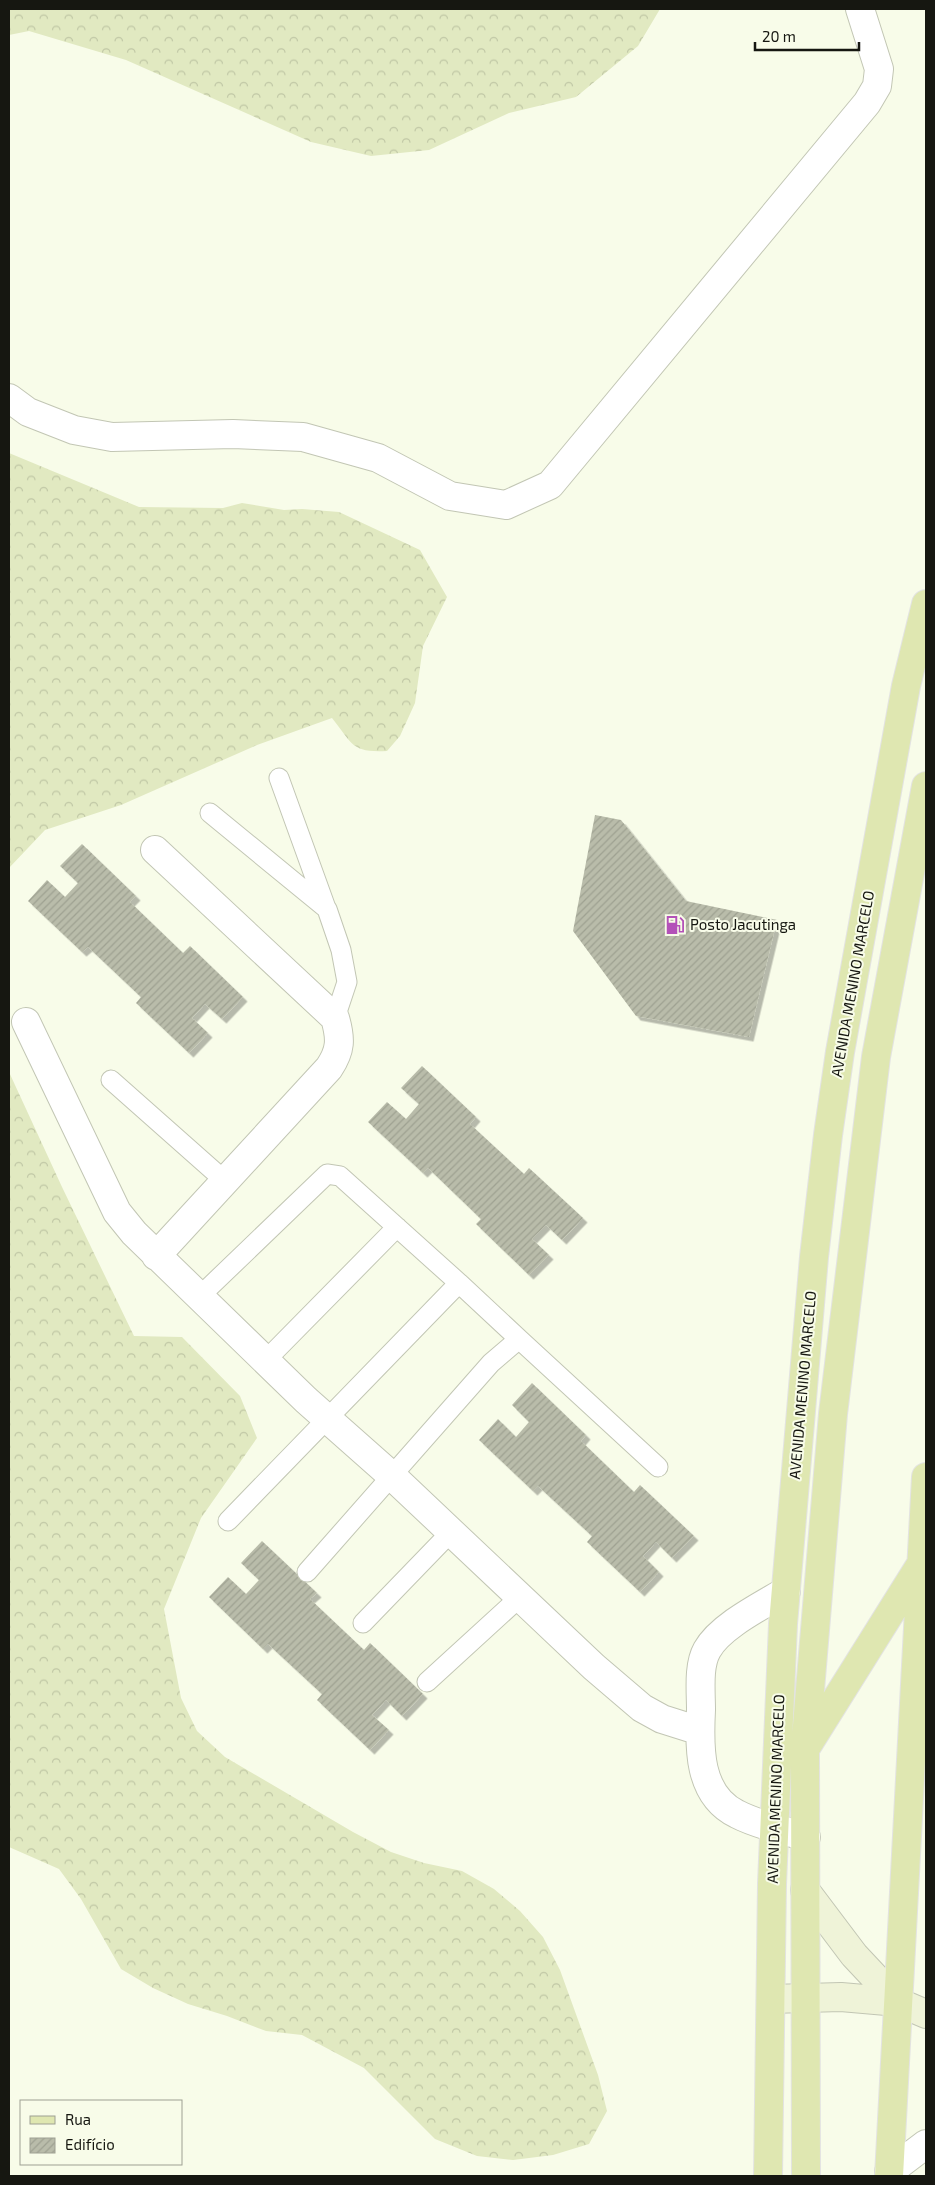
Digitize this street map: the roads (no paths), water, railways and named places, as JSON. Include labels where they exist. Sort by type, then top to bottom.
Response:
[{"type":"main road","name":"AVENIDA MENINO MARCELO","points":[[768,2176],[774,1827],[786,1591],[814,1257],[828,1134],[840,1052],[906,686],[926,604]]},
{"type":"main road","name":"AVENIDA MENINO MARCELO","points":[[806,2176],[805,1750],[833,1414],[874,1067],[926,786]]},
{"type":"main road","points":[[889,2174],[926,1477]]},
{"type":"main road","points":[[805,1750],[922,1561]]},
{"type":"street","points":[[9,398],[28,412],[74,430],[112,437],[233,434],[303,437],[378,458],[450,496],[506,505],[550,485],[867,103],[877,86],[879,69],[860,9]]},
{"type":"street","points":[[155,850],[335,1018],[340,1037],[336,1057],[329,1068],[156,1256]]},
{"type":"street","points":[[26,1022],[118,1212],[134,1233],[326,1419],[393,1477],[594,1667],[642,1708],[662,1719],[691,1730],[700,1731]]},
{"type":"street","points":[[786,1591],[730,1627],[707,1650],[702,1664],[700,1731],[703,1773],[711,1790],[724,1805],[737,1814],[806,1837]]},
{"type":"street","points":[[805,1890],[854,1955],[898,2002]]},
{"type":"street","points":[[771,1999],[841,1997],[898,2002],[926,2014]]},
{"type":"street","points":[[889,2174],[926,2144]]},
{"type":"lane","points":[[279,778],[341,950],[347,982],[335,1018]]},
{"type":"lane","points":[[210,813],[327,909]]},
{"type":"lane","points":[[110,1080],[224,1182]]},
{"type":"lane","points":[[199,1297],[327,1174],[340,1176],[658,1467]]},
{"type":"lane","points":[[266,1361],[397,1227]]},
{"type":"lane","points":[[228,1521],[459,1283]]},
{"type":"lane","points":[[307,1572],[393,1477],[491,1363],[518,1339]]},
{"type":"lane","points":[[362,1623],[451,1532]]},
{"type":"lane","points":[[427,1682],[520,1597]]},
{"type":"place","name":"Posto Jacutinga","points":[[675,925]]}]
